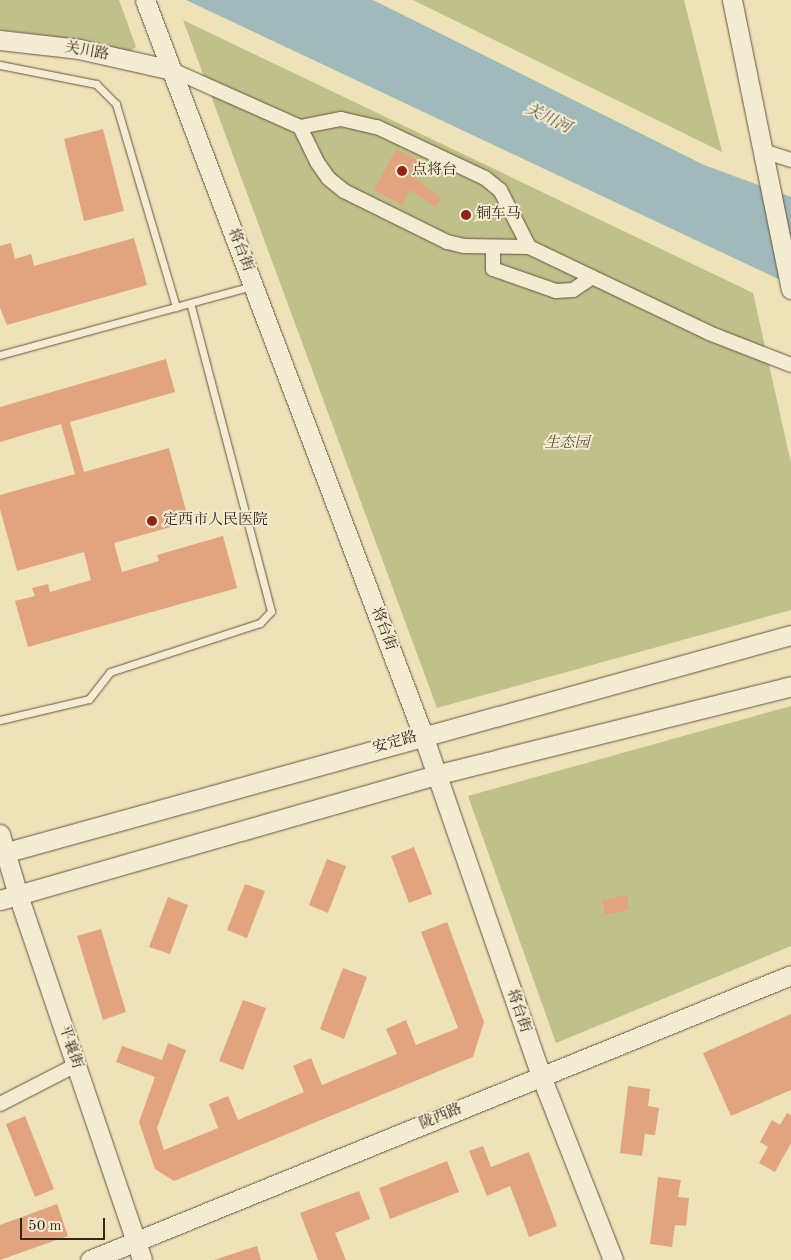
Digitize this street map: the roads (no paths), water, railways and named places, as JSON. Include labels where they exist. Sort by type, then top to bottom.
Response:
[{"type":"street","name":"将台街","points":[[145,0],[423,735],[435,775],[541,1076],[613,1260]]},
{"type":"street","points":[[732,0],[791,289]]},
{"type":"street","name":"关川路","points":[[0,40],[79,49],[172,70]]},
{"type":"street","points":[[172,70],[300,127],[341,119],[359,121],[485,178],[500,190],[529,247]]},
{"type":"street","points":[[300,127],[317,162],[328,178],[344,191],[447,242],[529,247],[709,333],[791,365]]},
{"type":"street","points":[[763,151],[791,160]]},
{"type":"street","points":[[493,246],[493,269],[556,291],[573,290],[592,277]]},
{"type":"street","name":"安定路","points":[[3,853],[423,735],[791,635]]},
{"type":"street","points":[[9,897],[435,775],[791,686]]},
{"type":"street","name":"平襄街","points":[[0,834],[9,897],[76,1065],[142,1260]]},
{"type":"street","name":"陇西路","points":[[90,1260],[791,975]]},
{"type":"street","points":[[0,1104],[76,1065]]},
{"type":"lane","points":[[0,65],[96,84],[116,104],[176,307]]},
{"type":"lane","points":[[0,355],[253,286]]},
{"type":"lane","points":[[1,717],[89,699],[110,672],[260,623],[271,611],[190,303]]},
{"type":"water","name":"关川河","points":[[186,0],[373,0],[704,165],[791,197],[791,285]]},
{"type":"place","name":"点将台","points":[[402,171]]},
{"type":"place","name":"铜车马","points":[[466,215]]},
{"type":"place","name":"定西市人民医院","points":[[152,521]]},
{"type":"park label","name":"生态园","points":[[567,444]]}]
